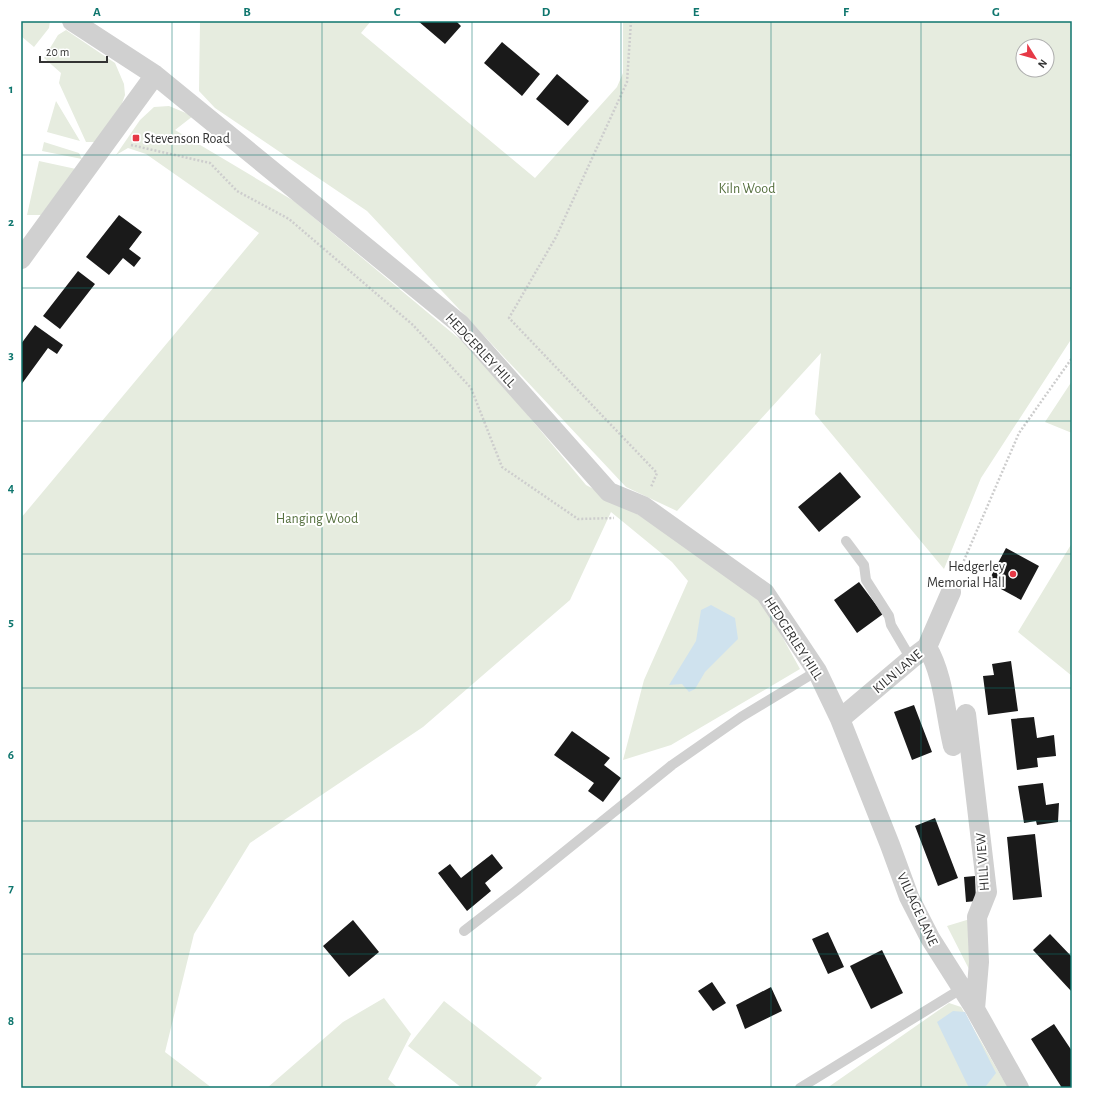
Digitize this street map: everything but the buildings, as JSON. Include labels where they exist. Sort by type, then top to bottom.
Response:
[{"type":"street","name":"HEDGERLEY HILL","points":[[72,21],[155,75],[460,324],[609,492],[643,506],[764,593],[817,671],[840,719]]},
{"type":"street","points":[[21,259],[155,75]]},
{"type":"street","name":"KILN LANE","points":[[840,719],[927,647],[950,592]]},
{"type":"street","points":[[927,647],[933,656],[953,746]]},
{"type":"street","name":"HILL VIEW","points":[[966,714],[988,892],[976,917],[979,962],[975,1009]]},
{"type":"street","name":"VILLAGE LANE","points":[[840,719],[909,897],[930,938],[975,1009],[1019,1088]]},
{"type":"lane","points":[[846,541],[864,565],[866,580],[889,616],[891,625],[911,659]]},
{"type":"lane","points":[[464,931],[672,765],[741,717],[817,671]]},
{"type":"lane","points":[[800,1088],[961,989]]},
{"type":"path","points":[[631,21],[627,82],[556,237],[509,318],[657,473],[643,506]]},
{"type":"path","points":[[108,139],[210,163],[237,191],[289,219],[413,325],[471,388],[502,467],[578,519],[615,518]]},
{"type":"path","points":[[950,592],[1019,433],[1072,358]]},
{"type":"green space","points":[[21,21],[50,21],[49,28],[34,47],[21,36]]},
{"type":"green space","name":"Kiln Wood","points":[[200,21],[371,21],[361,33],[535,178],[617,87],[623,73],[623,21],[1072,21],[1072,338],[981,478],[944,569],[815,414],[821,353],[677,511],[626,487],[367,211],[215,108],[199,91]]},
{"type":"green space","points":[[66,30],[115,63],[124,84],[125,95],[120,109],[96,142],[86,142],[59,83],[61,73],[44,58],[58,35]]},
{"type":"green space","points":[[56,101],[80,141],[47,132]]},
{"type":"green space","name":"Hanging Wood","points":[[169,106],[193,116],[175,130],[294,201],[475,352],[586,485],[622,504],[758,593],[800,669],[671,745],[623,760],[644,680],[688,581],[672,562],[611,512],[570,600],[423,727],[250,843],[194,934],[165,1052],[212,1088],[21,1088],[21,518],[259,233],[146,154],[128,148],[116,155],[140,120],[154,107]]},
{"type":"green space","points":[[44,142],[79,153],[82,159],[42,151]]},
{"type":"green space","points":[[39,161],[76,169],[41,215],[27,215]]},
{"type":"green space","points":[[1072,381],[1072,433],[1045,422]]},
{"type":"green space","points":[[1072,543],[1072,676],[1018,632]]},
{"type":"green space","points":[[970,919],[972,975],[947,926]]},
{"type":"green space","points":[[384,998],[411,1034],[388,1079],[398,1088],[267,1088],[343,1022]]},
{"type":"green space","points":[[444,1001],[542,1078],[534,1088],[462,1088],[408,1046]]},
{"type":"green space","points":[[949,1003],[961,1007],[1008,1088],[827,1088]]},
{"type":"water","points":[[711,605],[735,618],[738,639],[705,672],[695,689],[689,692],[682,684],[669,685],[696,641],[701,610]]},
{"type":"water","points":[[953,1011],[965,1012],[996,1073],[986,1086],[969,1088],[937,1022]]},
{"type":"place","name":"Stevenson Road","points":[[136,138]]},
{"type":"place","name":"Hedgerley Memorial Hall","points":[[1013,574]]}]
